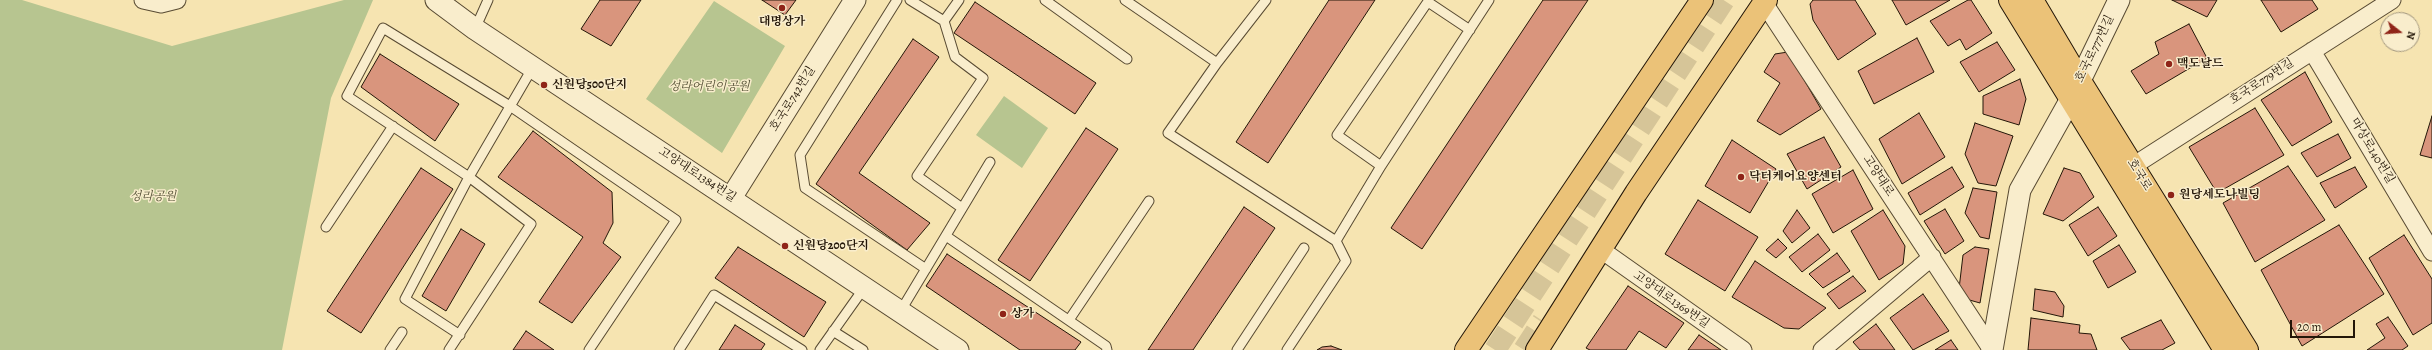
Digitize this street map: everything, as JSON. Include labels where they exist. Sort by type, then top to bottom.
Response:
[{"type":"main road","points":[[1466,350],[1702,0]]},
{"type":"main road","name":"호국로","points":[[2010,0],[2133,166],[2247,350]]},
{"type":"main road","name":"호국로","points":[[2032,0],[2076,89],[2225,350]]},
{"type":"main road","points":[[1537,350],[1600,249],[1765,2]]},
{"type":"street","points":[[143,0],[161,4],[177,0]]},
{"type":"street","name":"고양대로1384번길","points":[[436,0],[475,29],[958,350]]},
{"type":"street","name":"호국로742번길","points":[[731,198],[855,0]]},
{"type":"street","name":"호국로777번길","points":[[2076,89],[2120,0]]},
{"type":"street","name":"호국로779번길","points":[[2133,166],[2392,0]]},
{"type":"street","name":"고양대로","points":[[1765,2],[1992,350]]},
{"type":"street","name":"마상로140번길","points":[[2312,51],[2432,252]]},
{"type":"street","points":[[1992,350],[2020,190],[2076,89]]},
{"type":"street","name":"고양대로1369번길","points":[[1600,249],[1743,350]]},
{"type":"street","points":[[1822,350],[1932,257]]},
{"type":"lane","points":[[475,29],[488,0]]},
{"type":"lane","points":[[897,0],[800,155],[805,188],[926,269]]},
{"type":"lane","points":[[910,0],[944,21],[955,57],[983,78],[917,176],[962,208]]},
{"type":"lane","points":[[944,21],[959,0]]},
{"type":"lane","points":[[1045,0],[1127,59]]},
{"type":"lane","points":[[1125,0],[1217,63]]},
{"type":"lane","points":[[1266,0],[1217,63],[1168,133],[1336,241],[1346,261],[1287,350]]},
{"type":"lane","points":[[1336,241],[1381,166],[1489,0]]},
{"type":"lane","points":[[1381,166],[1337,135],[1429,1],[1470,30]]},
{"type":"lane","points":[[449,350],[531,224],[469,177],[346,96],[383,28],[510,106],[676,220],[589,350]]},
{"type":"lane","points":[[460,335],[405,299],[469,177],[533,67]]},
{"type":"lane","points":[[326,227],[393,126]]},
{"type":"lane","points":[[900,312],[990,162]]},
{"type":"lane","points":[[1069,320],[1149,201]]},
{"type":"lane","points":[[946,236],[1106,346],[1107,350]]},
{"type":"lane","points":[[1237,350],[1304,248]]},
{"type":"lane","points":[[820,350],[864,288]]},
{"type":"lane","points":[[679,350],[714,295],[802,350]]},
{"type":"lane","points":[[833,331],[863,350]]},
{"type":"lane","points":[[390,350],[402,332]]},
{"type":"green space","name":"성라공원","points":[[0,0],[22,0],[172,46],[344,0],[373,0],[331,98],[282,350],[0,350]]},
{"type":"green space","name":"성라어린이공원","points":[[714,1],[785,46],[722,153],[646,99]]},
{"type":"green space","points":[[1004,96],[1048,128],[1022,168],[976,135]]},
{"type":"building","points":[[600,0],[641,0],[611,46],[581,29]]},
{"type":"building","name":"대명상가","points":[[762,0],[796,0],[785,15]]},
{"type":"building","points":[[1329,0],[1375,0],[1268,163],[1236,142]]},
{"type":"building","points":[[1543,0],[1588,0],[1422,249],[1391,228]]},
{"type":"building","points":[[1813,0],[1855,0],[1876,34],[1838,60],[1813,20],[1810,4]]},
{"type":"building","points":[[1892,0],[1950,0],[1906,25]]},
{"type":"building","points":[[1968,0],[1971,0],[1992,33],[1966,50],[1960,39],[1948,46],[1930,21]]},
{"type":"building","points":[[2172,0],[2217,0],[2207,17]]},
{"type":"building","points":[[2261,0],[2312,0],[2318,9],[2281,32]]},
{"type":"building","points":[[975,2],[1096,83],[1075,114],[954,33]]},
{"type":"building","name":"맥도날드","points":[[2189,24],[2207,58],[2146,94],[2131,71],[2159,54],[2155,42]]},
{"type":"building","points":[[1917,38],[1934,72],[1874,104],[1858,71]]},
{"type":"building","points":[[913,39],[939,57],[859,173],[930,223],[907,250],[816,184]]},
{"type":"building","points":[[1997,42],[2015,70],[1979,92],[1960,62]]},
{"type":"building","points":[[1788,52],[1821,109],[1780,135],[1757,121],[1780,83],[1764,72],[1775,54]]},
{"type":"building","points":[[380,54],[459,104],[435,141],[361,87]]},
{"type":"building","points":[[2305,72],[2332,122],[2292,146],[2261,100]]},
{"type":"building","points":[[2020,79],[2026,99],[2019,125],[1983,114],[1983,96]]},
{"type":"building","points":[[2255,108],[2284,155],[2217,193],[2189,147]]},
{"type":"building","points":[[1919,113],[1945,157],[1902,184],[1879,139]]},
{"type":"building","points":[[2432,116],[2432,158],[2420,155]]},
{"type":"building","points":[[1975,123],[2013,136],[1996,186],[1978,183],[1965,154]]},
{"type":"building","points":[[1086,128],[1118,149],[1030,281],[998,260]]},
{"type":"building","points":[[533,131],[612,192],[613,223],[603,243],[621,257],[572,323],[539,302],[583,237],[498,177]]},
{"type":"building","points":[[2338,134],[2351,158],[2317,177],[2301,153]]},
{"type":"building","points":[[1824,137],[1841,167],[1807,189],[1787,154]]},
{"type":"building","name":"닥터케어요양센터","points":[[1732,140],[1776,169],[1750,213],[1705,186]]},
{"type":"building","points":[[2288,166],[2325,220],[2255,262],[2223,203]]},
{"type":"building","points":[[1952,167],[1964,187],[1920,215],[1908,193]]},
{"type":"building","points":[[2355,167],[2367,187],[2335,208],[2320,183]]},
{"type":"building","points":[[421,168],[453,189],[361,333],[327,311]]},
{"type":"building","points":[[2064,168],[2080,173],[2094,197],[2063,221],[2043,214]]},
{"type":"building","points":[[1853,170],[1873,209],[1833,233],[1812,194]]},
{"type":"building","points":[[1973,188],[1997,192],[1989,239],[1980,237],[1965,213]]},
{"type":"building","points":[[1698,200],[1758,237],[1725,291],[1665,254]]},
{"type":"building","points":[[1244,207],[1275,228],[1193,350],[1148,350]]},
{"type":"building","points":[[2098,207],[2117,236],[2088,256],[2069,225]]},
{"type":"building","points":[[1945,209],[1964,241],[1945,254],[1924,221]]},
{"type":"building","points":[[1797,210],[1810,228],[1792,243],[1783,231]]},
{"type":"building","points":[[1883,210],[1905,246],[1903,264],[1879,280],[1851,231]]},
{"type":"building","points":[[2339,225],[2384,294],[2302,346],[2261,270]]},
{"type":"building","points":[[461,229],[485,244],[446,311],[422,296]]},
{"type":"building","points":[[1818,234],[1830,250],[1802,272],[1789,257]]},
{"type":"building","points":[[2404,235],[2432,279],[2432,323],[2413,335],[2369,258]]},
{"type":"building","points":[[1778,239],[1787,248],[1776,258],[1766,250]]},
{"type":"building","points":[[2119,245],[2136,272],[2108,288],[2093,261]]},
{"type":"building","points":[[738,247],[826,302],[804,337],[715,278]]},
{"type":"building","points":[[1975,247],[1989,249],[1980,303],[1966,299],[1959,289],[1963,255]]},
{"type":"building","points":[[1837,253],[1850,271],[1823,288],[1809,274]]},
{"type":"building","name":"상가","points":[[947,254],[1081,342],[1075,350],[1020,350],[926,286]]},
{"type":"building","points":[[1755,261],[1826,308],[1799,329],[1784,328],[1732,297]]},
{"type":"building","points":[[1853,276],[1866,291],[1839,309],[1827,294]]},
{"type":"building","points":[[1628,286],[1684,323],[1666,348],[1639,331],[1626,350],[1590,350],[1586,348]]},
{"type":"building","points":[[2035,289],[2055,292],[2064,306],[2063,317],[2033,310]]},
{"type":"building","points":[[1923,294],[1949,331],[1913,350],[1890,318]]},
{"type":"building","points":[[2388,317],[2408,346],[2402,350],[2367,350],[2385,338],[2376,324]]},
{"type":"building","points":[[2031,318],[2080,325],[2079,333],[2091,334],[2097,350],[2028,350]]},
{"type":"building","points":[[2161,320],[2175,343],[2162,350],[2130,350],[2121,338]]},
{"type":"building","points":[[1876,324],[1895,350],[1860,350],[1853,342]]},
{"type":"building","points":[[735,325],[765,344],[761,350],[719,350]]},
{"type":"building","points":[[526,331],[554,350],[513,350]]},
{"type":"building","points":[[1699,335],[1721,350],[1688,350]]},
{"type":"building","points":[[1951,340],[1958,350],[1935,350]]},
{"type":"building","points":[[1331,346],[1342,350],[1317,350],[1322,347]]},
{"type":"tunnel","points":[[1495,350],[1724,0]]},
{"type":"tunnel","points":[[1524,350],[1543,321]]},
{"type":"place","name":"대명상가","points":[[782,8]]},
{"type":"place","name":"맥도날드","points":[[2169,64]]},
{"type":"place","name":"신원당500단지","points":[[544,85]]},
{"type":"place","name":"닥터케어요양센터","points":[[1741,177]]},
{"type":"place","name":"원당세도나빌딩","points":[[2171,195]]},
{"type":"place","name":"신원당200단지","points":[[785,246]]},
{"type":"place","name":"상가","points":[[1003,314]]}]
